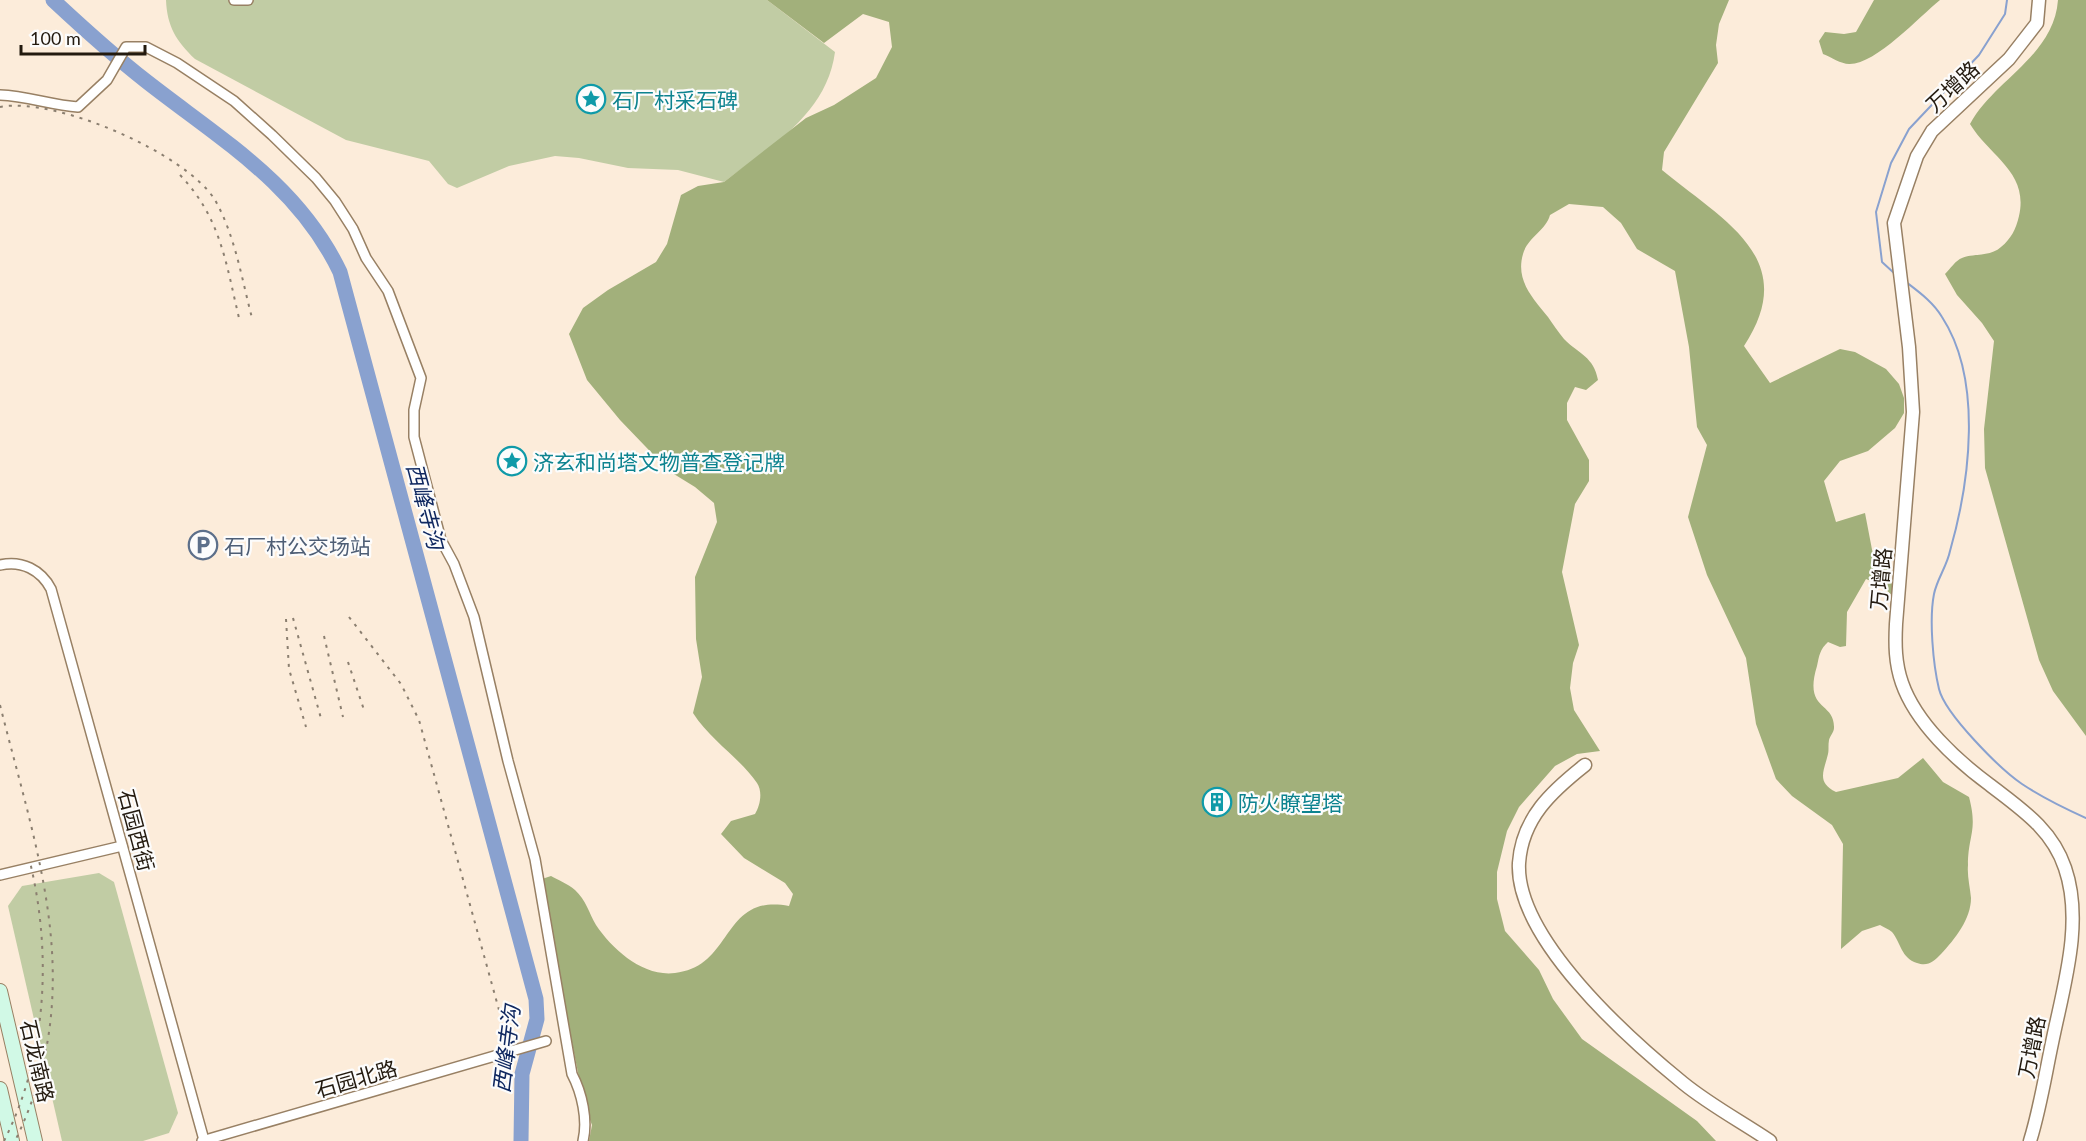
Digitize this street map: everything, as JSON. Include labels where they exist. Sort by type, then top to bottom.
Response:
[{"type":"main road","name":"石龙南路","points":[[0,991],[35,1141]]},
{"type":"main road","name":"石龙南路","points":[[0,1089],[12,1141]]},
{"type":"street","points":[[234,0],[248,0]]},
{"type":"street","name":"万增路","points":[[2030,1141],[2059,1008],[2072,932],[2072,904],[2066,868],[2053,841],[2035,819],[1977,776],[1935,735],[1913,706],[1901,682],[1895,653],[1895,634],[1913,412],[1894,223],[1917,156],[1932,131],[2014,53],[2037,23],[2038,0]]},
{"type":"street","points":[[0,95],[24,96],[56,105],[78,107],[107,80],[126,47],[146,47],[177,63],[234,101],[273,135],[316,178],[353,229],[366,258],[388,291],[421,378],[414,410],[416,447],[441,540],[454,564],[474,616],[508,761],[535,859],[572,1074],[580,1093],[586,1128],[583,1141]]},
{"type":"street","name":"石园西街","points":[[0,564],[14,563],[35,570],[44,576],[51,589],[203,1141]]},
{"type":"street","points":[[1585,765],[1555,789],[1536,810],[1525,834],[1519,864],[1523,890],[1535,923],[1553,954],[1629,1034],[1684,1084],[1770,1141]]},
{"type":"street","points":[[0,875],[122,846]]},
{"type":"street","name":"石园北路","points":[[203,1141],[546,1041]]},
{"type":"green space","points":[[166,0],[767,0],[835,52],[830,74],[821,94],[808,111],[777,142],[724,182],[678,170],[628,168],[579,158],[555,156],[509,166],[457,188],[448,184],[429,161],[346,140],[195,59],[174,32],[168,18]]},
{"type":"green space","points":[[767,0],[1729,0],[1719,24],[1716,45],[1718,63],[1664,152],[1662,170],[1730,224],[1747,244],[1759,265],[1764,288],[1760,315],[1744,346],[1770,383],[1840,349],[1855,352],[1886,369],[1899,384],[1904,398],[1904,413],[1895,428],[1868,451],[1840,461],[1824,481],[1836,522],[1865,513],[1874,560],[1887,562],[1895,598],[1881,585],[1866,579],[1847,612],[1846,646],[1840,647],[1828,642],[1822,650],[1818,659],[1814,691],[1816,699],[1833,719],[1834,730],[1829,740],[1823,776],[1830,788],[1836,792],[1898,778],[1923,758],[1943,782],[1969,797],[1973,818],[1968,855],[1971,898],[1965,921],[1952,942],[1933,961],[1921,964],[1908,958],[1892,932],[1880,925],[1862,931],[1841,949],[1843,844],[1832,825],[1792,796],[1776,779],[1756,724],[1746,658],[1707,575],[1688,517],[1707,445],[1697,427],[1689,347],[1675,271],[1637,249],[1621,223],[1603,207],[1569,204],[1550,215],[1545,225],[1530,241],[1524,251],[1521,270],[1531,295],[1564,339],[1585,356],[1593,366],[1598,380],[1586,390],[1575,387],[1567,403],[1567,420],[1589,460],[1589,481],[1575,504],[1562,572],[1579,645],[1573,663],[1570,688],[1574,710],[1600,751],[1577,754],[1555,766],[1519,807],[1507,831],[1497,872],[1497,899],[1505,931],[1539,970],[1553,999],[1582,1039],[1697,1121],[1716,1141],[589,1141],[592,1125],[585,1107],[539,880],[551,876],[572,888],[582,898],[596,925],[611,944],[640,966],[663,973],[675,973],[694,968],[708,958],[739,920],[751,910],[767,905],[789,906],[793,894],[785,883],[744,858],[721,834],[731,821],[755,814],[760,791],[750,774],[708,732],[693,713],[702,677],[696,639],[695,577],[717,522],[714,503],[695,487],[669,471],[620,420],[587,380],[569,334],[583,308],[608,290],[656,262],[667,244],[681,195],[698,186],[724,182],[806,118],[834,105],[876,78],[892,47],[889,22],[863,14],[824,43]]},
{"type":"green space","points":[[1874,0],[1940,0],[1884,49],[1871,57],[1860,62],[1846,64],[1823,54],[1819,41],[1825,32],[1844,34],[1856,32]]},
{"type":"green space","points":[[2058,0],[2086,0],[2086,736],[2053,691],[2039,660],[1985,468],[1984,429],[1994,341],[1982,323],[1957,295],[1945,274],[1962,258],[1997,250],[2008,241],[2015,229],[2021,201],[2013,176],[1970,124],[1993,94],[2035,52],[2046,37],[2054,20]]},
{"type":"green space","points":[[99,873],[114,882],[178,1113],[169,1133],[143,1141],[62,1141],[8,906],[22,886]]},
{"type":"waterway","name":"西峰寺沟","points":[[53,0],[122,62],[229,144],[280,188],[323,241],[340,272],[536,999],[537,1019],[522,1074],[521,1141]]},
{"type":"waterway","points":[[1894,273],[1882,262],[1876,212],[1891,163],[1909,129],[1979,55],[2005,14],[2007,0]]},
{"type":"waterway","points":[[1906,282],[1930,302],[1942,317],[1955,342],[1968,400],[1969,431],[1963,494],[1949,557],[1935,588],[1933,604],[1932,642],[1939,689],[1943,700],[1962,726],[2012,777],[2029,789],[2086,818]]},
{"type":"railway","points":[[0,107],[24,106],[52,110],[84,119],[148,147],[177,164],[200,182],[215,200],[228,228],[252,318]]},
{"type":"railway","points":[[180,175],[194,192],[214,226],[226,262],[240,322]]},
{"type":"railway","points":[[349,617],[401,684],[419,720],[499,1010]]},
{"type":"railway","points":[[293,618],[322,722]]},
{"type":"railway","points":[[286,619],[289,669],[306,727]]},
{"type":"railway","points":[[324,636],[343,717]]},
{"type":"railway","points":[[348,662],[364,710]]},
{"type":"railway","points":[[0,705],[41,870],[50,923],[53,977],[49,1031],[37,1085],[15,1141]]},
{"type":"railway","points":[[4,1141],[29,1074],[37,1040],[41,1004],[43,968],[41,932],[30,862]]},
{"type":"place","name":"石厂村采石碑","points":[[591,99]]},
{"type":"place","name":"济玄和尚塔文物普查登记牌","points":[[512,461]]},
{"type":"place","name":"石厂村公交场站","points":[[203,545]]},
{"type":"place","name":"防火瞭望塔","points":[[1217,802]]}]
